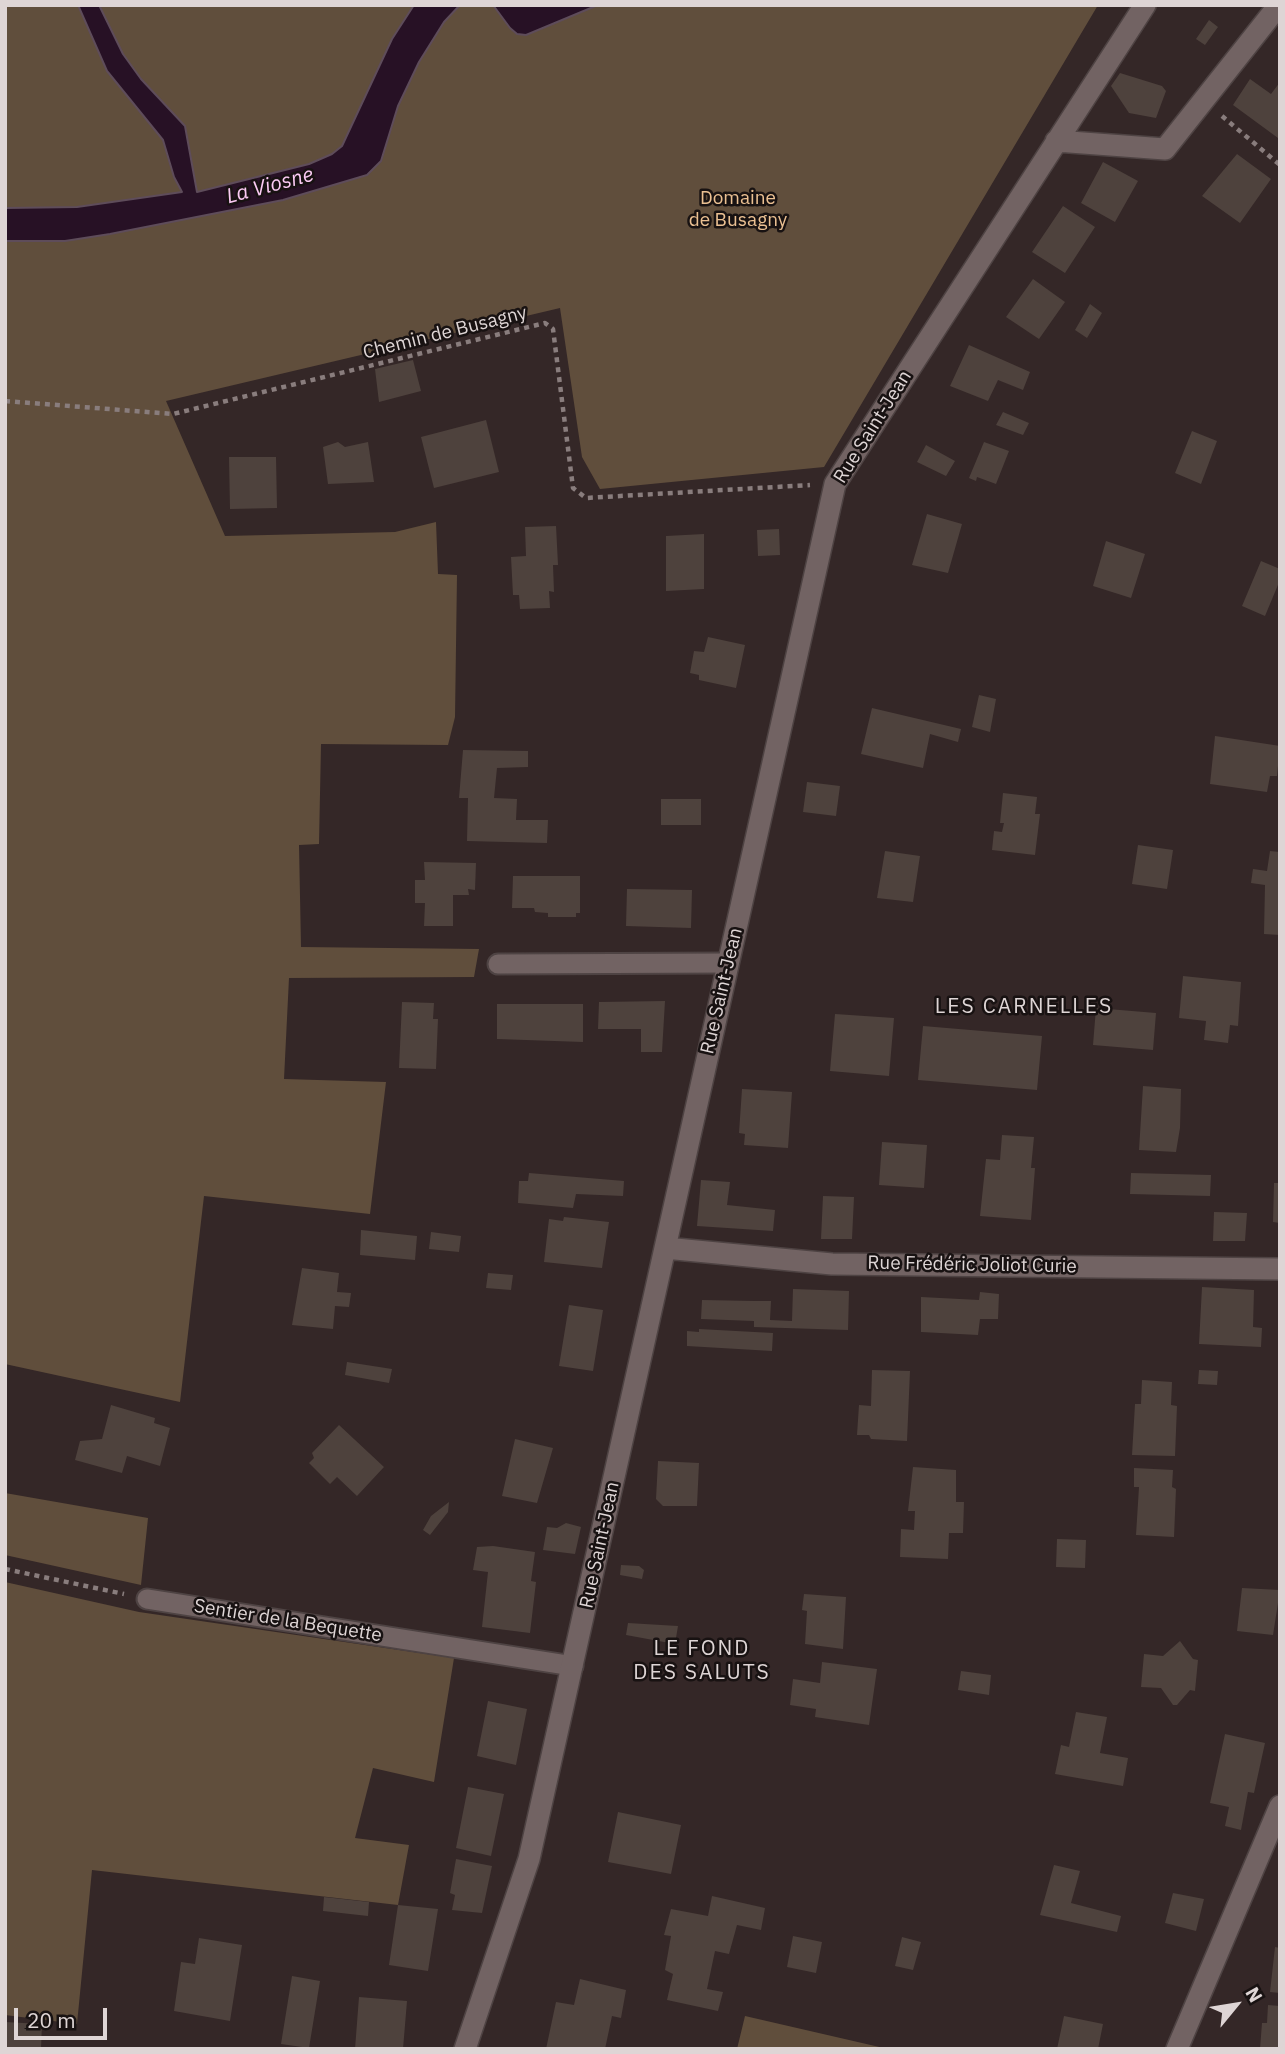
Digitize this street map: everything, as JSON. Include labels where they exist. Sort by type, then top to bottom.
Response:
[{"type":"street","name":"Rue Saint-Jean","points":[[465,2049],[529,1859],[835,484],[1145,5]]},
{"type":"street","points":[[1056,141],[1165,149],[1279,5]]},
{"type":"street","name":"Rue Frédéric Joliot Curie","points":[[665,1248],[832,1264],[1280,1269]]},
{"type":"street","points":[[1177,2049],[1280,1806]]},
{"type":"lane","points":[[498,964],[728,963]]},
{"type":"lane","name":"Sentier de la Bequette","points":[[148,1599],[573,1666]]},
{"type":"path","points":[[1203,100],[1280,165]]},
{"type":"path","name":"Chemin de Busagny","points":[[5,401],[173,414],[545,323],[553,329],[573,488],[586,498],[835,484]]},
{"type":"path","points":[[5,1569],[148,1599]]},
{"type":"green space","name":"Domaine de Busagny","points":[[5,5],[1098,5],[824,467],[600,489],[582,457],[560,308],[166,401],[225,536],[395,532],[436,522],[438,574],[457,575],[455,717],[448,745],[321,744],[319,844],[299,845],[301,947],[479,949],[474,977],[289,978],[284,1079],[386,1082],[370,1214],[204,1196],[180,1402],[5,1364]]},
{"type":"green space","points":[[5,1493],[148,1518],[141,1585],[5,1555]]},
{"type":"green space","points":[[5,1582],[139,1612],[454,1658],[434,1782],[373,1768],[355,1838],[409,1845],[398,1905],[92,1870],[77,2024],[5,2015]]},
{"type":"green space","points":[[745,2016],[888,2049],[737,2049]]},
{"type":"water","name":"La Viosne","points":[[78,5],[99,5],[123,54],[141,79],[185,126],[197,192],[309,164],[332,154],[342,146],[392,39],[414,5],[460,5],[444,22],[419,62],[398,106],[381,161],[367,175],[283,200],[110,234],[65,241],[5,241],[5,208],[77,207],[182,192],[174,177],[163,140],[107,71]]},
{"type":"water","points":[[493,5],[598,5],[526,35],[517,34],[510,28]]},
{"type":"building","points":[[1209,20],[1218,27],[1205,45],[1196,39]]},
{"type":"building","points":[[1120,73],[1162,86],[1166,91],[1156,118],[1129,113],[1111,86]]},
{"type":"building","points":[[1250,79],[1271,94],[1280,82],[1278,138],[1233,105]]},
{"type":"building","points":[[1237,154],[1271,179],[1240,223],[1202,196]]},
{"type":"building","points":[[1103,162],[1138,181],[1115,222],[1081,203]]},
{"type":"building","points":[[1063,206],[1095,227],[1065,273],[1032,252]]},
{"type":"building","points":[[1033,279],[1065,302],[1039,339],[1006,317]]},
{"type":"building","points":[[1090,304],[1102,313],[1087,338],[1075,330]]},
{"type":"building","points":[[969,345],[1030,372],[1023,390],[998,380],[988,401],[950,386]]},
{"type":"building","points":[[413,360],[421,391],[379,402],[375,369]]},
{"type":"building","points":[[1003,412],[1029,423],[1023,435],[996,425]]},
{"type":"building","points":[[486,420],[499,472],[434,488],[421,437]]},
{"type":"building","points":[[1192,431],[1217,441],[1201,484],[1175,473]]},
{"type":"building","points":[[338,442],[345,447],[368,442],[374,482],[328,484],[323,447]]},
{"type":"building","points":[[984,442],[1009,451],[996,484],[977,477],[976,481],[969,478]]},
{"type":"building","points":[[926,445],[955,461],[946,476],[917,462]]},
{"type":"building","points":[[229,457],[276,457],[277,508],[230,509]]},
{"type":"building","points":[[927,514],[962,524],[948,573],[912,565]]},
{"type":"building","points":[[556,526],[558,565],[553,565],[554,592],[549,591],[550,608],[520,609],[519,595],[513,595],[511,557],[526,556],[525,527]]},
{"type":"building","points":[[779,529],[780,555],[758,556],[757,530]]},
{"type":"building","points":[[704,534],[704,589],[666,591],[666,536]]},
{"type":"building","points":[[1106,541],[1145,554],[1131,598],[1093,586]]},
{"type":"building","points":[[1261,561],[1280,569],[1280,580],[1265,616],[1242,606]]},
{"type":"building","points":[[708,637],[745,645],[736,688],[699,680],[699,675],[690,673],[694,651],[704,652]]},
{"type":"building","points":[[979,695],[996,699],[990,732],[972,727]]},
{"type":"building","points":[[872,708],[961,729],[958,742],[930,734],[923,768],[861,754]]},
{"type":"building","points":[[1215,736],[1280,746],[1277,776],[1270,776],[1267,792],[1210,784]]},
{"type":"building","points":[[463,750],[528,751],[528,767],[497,768],[494,798],[517,799],[516,820],[548,820],[547,843],[467,841],[468,798],[459,798]]},
{"type":"building","points":[[807,782],[840,786],[836,816],[803,812]]},
{"type":"building","points":[[1003,793],[1037,797],[1035,814],[1040,814],[1035,855],[992,850],[994,831],[1002,832],[1004,823],[1000,823]]},
{"type":"building","points":[[661,799],[701,799],[701,825],[661,825]]},
{"type":"building","points":[[1138,845],[1173,850],[1167,889],[1132,884]]},
{"type":"building","points":[[885,851],[920,856],[913,902],[877,898]]},
{"type":"building","points":[[1270,851],[1280,852],[1280,935],[1264,934],[1265,885],[1251,883],[1253,869],[1267,871]]},
{"type":"building","points":[[424,862],[476,863],[475,890],[468,889],[469,895],[453,895],[453,926],[424,926],[425,903],[415,903],[415,880],[425,880]]},
{"type":"building","points":[[513,876],[580,876],[580,913],[576,913],[576,917],[548,917],[548,913],[535,912],[534,908],[512,908]]},
{"type":"building","points":[[627,889],[692,890],[691,928],[626,926]]},
{"type":"building","points":[[1183,976],[1241,982],[1238,1026],[1230,1025],[1228,1043],[1204,1040],[1206,1021],[1179,1018]]},
{"type":"building","points":[[665,1001],[662,1052],[641,1052],[641,1029],[598,1029],[599,1002]]},
{"type":"building","points":[[402,1002],[434,1003],[433,1019],[438,1019],[436,1069],[399,1068]]},
{"type":"building","points":[[497,1004],[583,1004],[583,1042],[497,1039]]},
{"type":"building","points":[[1096,1008],[1156,1013],[1153,1050],[1093,1045]]},
{"type":"building","points":[[835,1014],[894,1018],[889,1076],[830,1071]]},
{"type":"building","points":[[923,1026],[1042,1036],[1037,1090],[918,1080]]},
{"type":"building","points":[[1143,1086],[1181,1089],[1176,1152],[1139,1150]]},
{"type":"building","points":[[742,1089],[792,1092],[788,1148],[744,1145],[745,1134],[739,1133]]},
{"type":"building","points":[[1002,1135],[1034,1137],[1031,1168],[1035,1168],[1031,1220],[980,1216],[986,1159],[1000,1160]]},
{"type":"building","points":[[882,1142],[927,1145],[924,1188],[879,1185]]},
{"type":"building","points":[[529,1173],[624,1181],[623,1196],[576,1194],[573,1208],[518,1203],[519,1181],[528,1181]]},
{"type":"building","points":[[1131,1173],[1211,1175],[1210,1196],[1130,1194]]},
{"type":"building","points":[[701,1180],[730,1182],[727,1205],[775,1210],[773,1231],[697,1226]]},
{"type":"building","points":[[1274,1183],[1280,1183],[1280,1223],[1273,1222]]},
{"type":"building","points":[[823,1196],[854,1197],[852,1239],[821,1239]]},
{"type":"building","points":[[1214,1212],[1247,1213],[1245,1241],[1213,1241]]},
{"type":"building","points":[[564,1217],[609,1222],[602,1268],[544,1262],[549,1219],[563,1221]]},
{"type":"building","points":[[361,1230],[417,1236],[415,1260],[360,1255]]},
{"type":"building","points":[[431,1232],[461,1236],[459,1252],[429,1249]]},
{"type":"building","points":[[302,1268],[339,1273],[337,1292],[351,1293],[349,1307],[335,1306],[333,1329],[292,1325]]},
{"type":"building","points":[[488,1273],[513,1275],[511,1290],[486,1288]]},
{"type":"building","points":[[1202,1287],[1254,1290],[1253,1327],[1262,1328],[1261,1347],[1199,1344]]},
{"type":"building","points":[[793,1289],[849,1291],[848,1330],[754,1327],[754,1321],[701,1319],[702,1300],[771,1301],[770,1320],[792,1321]]},
{"type":"building","points":[[980,1292],[999,1294],[998,1319],[980,1319],[978,1335],[921,1332],[921,1297],[979,1300]]},
{"type":"building","points":[[569,1305],[603,1310],[593,1371],[559,1366]]},
{"type":"building","points":[[699,1329],[773,1333],[772,1351],[687,1346],[687,1331],[699,1332]]},
{"type":"building","points":[[347,1362],[392,1369],[389,1383],[345,1375]]},
{"type":"building","points":[[872,1370],[910,1371],[907,1441],[871,1439],[869,1435],[857,1435],[859,1405],[871,1406]]},
{"type":"building","points":[[1199,1370],[1218,1371],[1217,1385],[1198,1384]]},
{"type":"building","points":[[1142,1380],[1172,1382],[1171,1405],[1177,1406],[1175,1456],[1132,1455],[1135,1404],[1141,1404]]},
{"type":"building","points":[[111,1405],[155,1418],[154,1423],[170,1428],[160,1466],[127,1456],[122,1473],[75,1460],[80,1441],[102,1439]]},
{"type":"building","points":[[339,1425],[384,1467],[357,1496],[337,1477],[330,1484],[309,1463],[314,1458],[312,1453]]},
{"type":"building","points":[[515,1439],[553,1448],[537,1503],[502,1496]]},
{"type":"building","points":[[658,1461],[699,1463],[697,1506],[663,1506],[656,1499]]},
{"type":"building","points":[[913,1467],[956,1470],[956,1502],[964,1502],[963,1533],[949,1533],[948,1559],[900,1557],[901,1529],[914,1530],[915,1511],[908,1511]]},
{"type":"building","points":[[1134,1468],[1173,1470],[1172,1487],[1176,1489],[1174,1537],[1136,1535],[1139,1487],[1134,1487]]},
{"type":"building","points":[[449,1502],[448,1512],[430,1535],[423,1530],[431,1516]]},
{"type":"building","points":[[566,1523],[581,1527],[575,1554],[543,1550],[547,1527],[557,1528]]},
{"type":"building","points":[[1057,1539],[1086,1540],[1085,1568],[1056,1567]]},
{"type":"building","points":[[493,1546],[535,1552],[531,1581],[536,1582],[530,1633],[482,1627],[488,1572],[473,1570],[477,1547]]},
{"type":"building","points":[[621,1565],[639,1566],[644,1570],[642,1579],[620,1575]]},
{"type":"building","points":[[1242,1588],[1280,1590],[1273,1635],[1237,1631]]},
{"type":"building","points":[[804,1594],[846,1597],[843,1649],[805,1644],[807,1611],[802,1610]]},
{"type":"building","points":[[628,1623],[678,1626],[675,1644],[626,1635]]},
{"type":"building","points":[[1180,1641],[1193,1659],[1198,1660],[1195,1691],[1190,1690],[1177,1705],[1173,1705],[1161,1688],[1141,1687],[1144,1654],[1163,1656]]},
{"type":"building","points":[[822,1662],[877,1669],[869,1725],[815,1717],[816,1709],[790,1705],[793,1679],[820,1683]]},
{"type":"building","points":[[961,1671],[991,1675],[989,1695],[958,1690]]},
{"type":"building","points":[[488,1701],[527,1709],[516,1765],[477,1756]]},
{"type":"building","points":[[1076,1712],[1107,1717],[1100,1753],[1128,1758],[1123,1786],[1055,1774],[1061,1745],[1069,1747]]},
{"type":"building","points":[[1225,1734],[1265,1743],[1254,1793],[1248,1792],[1241,1830],[1225,1826],[1229,1807],[1210,1803]]},
{"type":"building","points":[[468,1787],[504,1794],[491,1856],[456,1848]]},
{"type":"building","points":[[618,1812],[681,1825],[671,1874],[608,1862]]},
{"type":"building","points":[[456,1859],[492,1866],[482,1913],[452,1910],[455,1895],[450,1893]]},
{"type":"building","points":[[1054,1865],[1080,1871],[1071,1903],[1121,1916],[1117,1932],[1040,1915]]},
{"type":"building","points":[[1173,1893],[1204,1899],[1196,1931],[1165,1923]]},
{"type":"building","points":[[712,1896],[765,1908],[761,1930],[737,1925],[729,1954],[715,1951],[707,1989],[723,1992],[718,2011],[667,2000],[673,1974],[665,1970],[671,1936],[664,1935],[671,1909],[708,1916]]},
{"type":"building","points":[[324,1897],[369,1902],[368,1916],[323,1911]]},
{"type":"building","points":[[398,1905],[438,1909],[428,1971],[389,1965]]},
{"type":"building","points":[[793,1936],[822,1942],[816,1973],[787,1967]]},
{"type":"building","points":[[902,1937],[921,1942],[913,1970],[895,1966]]},
{"type":"building","points":[[199,1938],[242,1945],[230,2021],[174,2011],[181,1962],[195,1964]]},
{"type":"building","points":[[1275,1947],[1280,1948],[1280,1993],[1270,1992]]},
{"type":"building","points":[[292,1976],[320,1981],[309,2048],[281,2044]]},
{"type":"building","points":[[580,1979],[626,1990],[621,2018],[612,2016],[605,2049],[546,2049],[556,2002],[574,2005]]},
{"type":"building","points":[[359,1997],[407,2001],[403,2049],[355,2049]]},
{"type":"building","points":[[1268,2005],[1280,2006],[1280,2049],[1260,2049],[1262,2023],[1267,2023]]},
{"type":"building","points":[[1064,2016],[1103,2024],[1098,2049],[1057,2049]]},
{"type":"building","points":[[5,2022],[42,2024],[41,2049],[5,2049]]},
{"type":"district","name":"LES CARNELLES","points":[[1024,1007]]},
{"type":"district","name":"LE FOND DES SALUTS","points":[[702,1661]]}]
